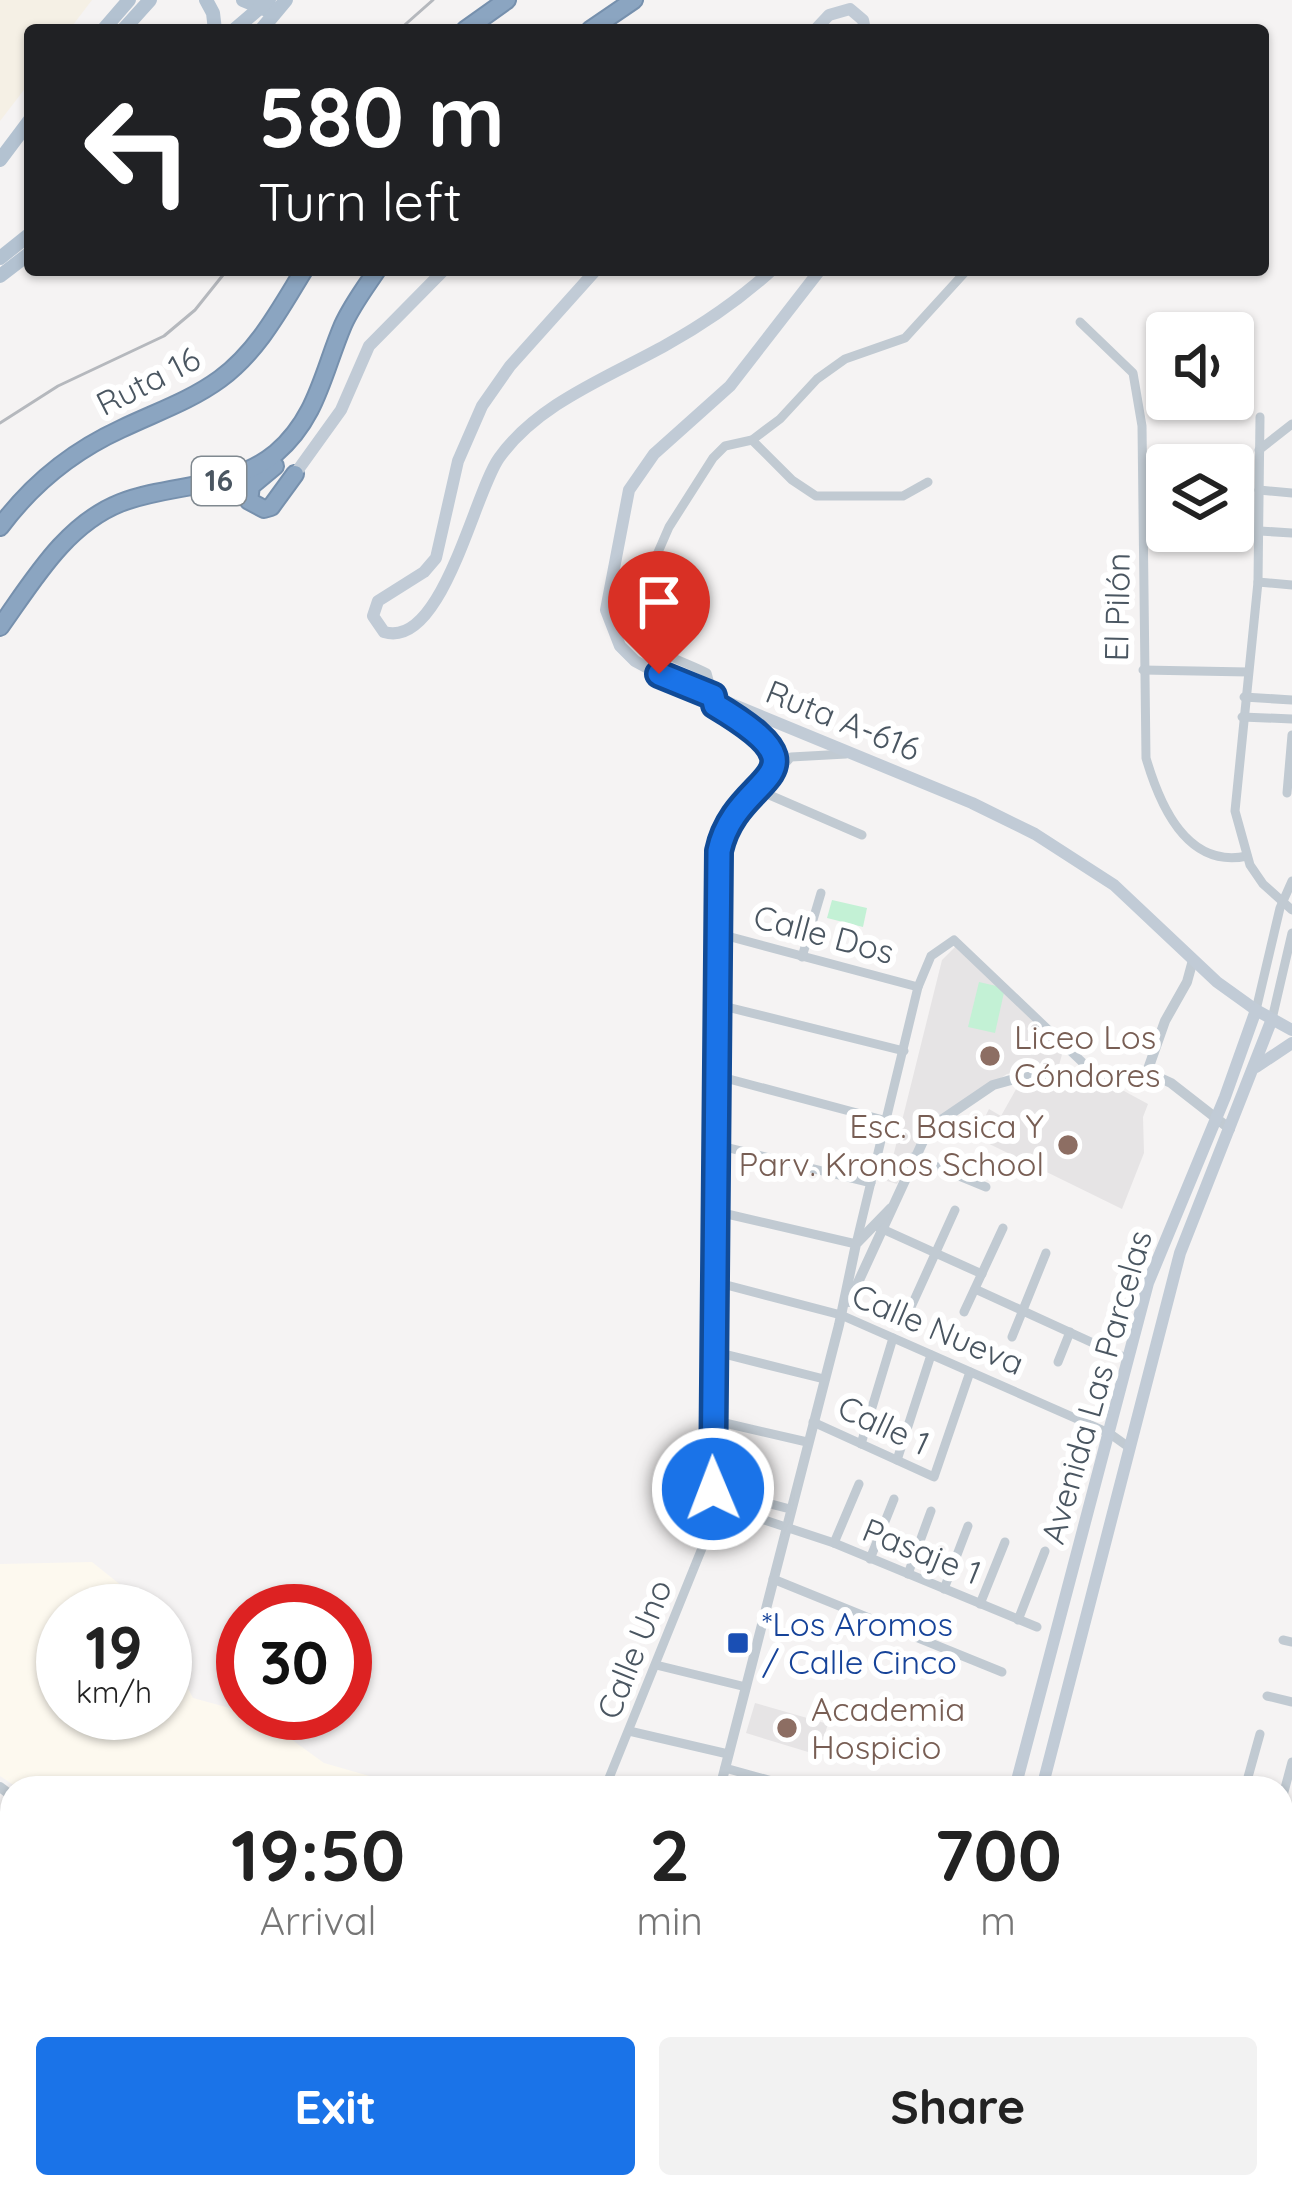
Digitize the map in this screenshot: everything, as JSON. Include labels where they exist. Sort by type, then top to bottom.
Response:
[{"type":"highway","points":[[473,24],[507,0]]},
{"type":"highway","points":[[599,24],[634,0]]},
{"type":"highway","name":"Ruta 16","points":[[0,526],[39,483],[69,459],[119,429],[187,399],[227,373],[265,333],[300,276]]},
{"type":"highway","name":"16","points":[[0,627],[52,557],[96,516],[126,501],[235,476],[276,452],[305,422],[345,321],[373,276]]},
{"type":"highway","points":[[295,474],[271,507],[264,509],[249,501],[250,486],[291,448],[305,422]]},
{"type":"main road","points":[[98,24],[117,0]]},
{"type":"main road","points":[[108,24],[129,0]]},
{"type":"main road","points":[[128,24],[150,0]]},
{"type":"main road","points":[[260,5],[286,0]]},
{"type":"main road","points":[[820,24],[850,9],[864,24]]},
{"type":"main road","points":[[0,164],[24,129]]},
{"type":"main road","points":[[0,164],[24,140]]},
{"type":"main road","points":[[0,258],[24,239]]},
{"type":"main road","points":[[0,276],[24,258]]},
{"type":"main road","points":[[295,474],[341,410],[369,346],[438,276]]},
{"type":"main road","points":[[591,276],[510,366],[482,406],[458,461],[439,553],[424,572],[378,601],[374,616],[383,632],[409,630],[445,585],[483,486],[516,437],[556,406],[710,318],[764,276]]},
{"type":"main road","name":"Ruta A-616","points":[[815,276],[742,372],[654,454],[629,490],[606,610],[610,631],[620,646],[650,669],[714,700],[972,803],[1073,856],[1114,885],[1193,960],[1256,1010],[1292,1030]]},
{"type":"main road","points":[[714,700],[769,743],[774,760],[769,779]]},
{"type":"main road","name":"Avenida Las Parcelas","points":[[1018,1776],[1155,1260],[1216,1119],[1256,1010]]},
{"type":"main road","name":"Avenida Las Parcelas","points":[[1045,1776],[1180,1253],[1272,1019]]},
{"type":"main road","points":[[1256,1067],[1292,1042]]},
{"type":"street","points":[[714,700],[707,673],[644,642],[635,632],[632,612],[669,527],[725,446],[752,440],[845,359],[917,329],[962,276]]},
{"type":"street","name":"El Pilón","points":[[1080,322],[1133,373],[1145,450],[1146,758],[1168,812],[1202,854],[1232,859],[1247,856]]},
{"type":"street","points":[[1260,417],[1258,582],[1235,802],[1247,856],[1263,884],[1287,907]]},
{"type":"street","points":[[1259,451],[1292,424]]},
{"type":"street","points":[[752,440],[792,480],[816,496],[903,496],[928,482]]},
{"type":"street","points":[[1259,490],[1292,493]]},
{"type":"street","points":[[1260,531],[1292,533]]},
{"type":"street","points":[[1258,582],[1292,585]]},
{"type":"street","points":[[1143,670],[1248,672]]},
{"type":"street","points":[[1244,697],[1292,700]]},
{"type":"street","points":[[1242,717],[1292,719]]},
{"type":"street","points":[[1287,793],[1292,735]]},
{"type":"street","name":"Calle Uno","points":[[610,1776],[708,1539],[713,1503],[716,933],[724,830],[791,757],[855,754]]},
{"type":"street","points":[[758,790],[862,836]]},
{"type":"street","points":[[1256,1010],[1292,881]]},
{"type":"street","points":[[802,957],[821,893]]},
{"type":"street","name":"Calle Dos","points":[[716,933],[918,988]]},
{"type":"street","points":[[1272,1019],[1292,933]]},
{"type":"street","points":[[723,1776],[842,1315],[918,988],[931,956],[954,940],[1101,1080]]},
{"type":"street","points":[[1147,1072],[1193,960]]},
{"type":"street","points":[[715,1004],[904,1051]]},
{"type":"street","points":[[842,1315],[878,1227],[913,1157],[937,1123],[1010,1078],[1036,1073],[1101,1080],[1147,1072],[1171,1082],[1230,1129]]},
{"type":"street","points":[[715,1075],[887,1120]]},
{"type":"street","points":[[713,1144],[871,1183]]},
{"type":"street","points":[[913,1157],[986,1186]]},
{"type":"street","points":[[911,1306],[956,1210]]},
{"type":"street","points":[[714,1211],[856,1244]]},
{"type":"street","points":[[856,1244],[878,1227]]},
{"type":"street","points":[[878,1227],[982,1274]]},
{"type":"street","points":[[964,1312],[1003,1228]]},
{"type":"street","points":[[1012,1337],[1046,1253]]},
{"type":"street","name":"Calle Nueva","points":[[715,1282],[842,1315],[1109,1433],[1130,1448]]},
{"type":"street","points":[[975,1289],[1128,1359]]},
{"type":"street","points":[[1058,1362],[1070,1332]]},
{"type":"street","points":[[861,1444],[893,1338]]},
{"type":"street","points":[[712,1351],[824,1379]]},
{"type":"street","points":[[896,1460],[931,1354]]},
{"type":"street","name":"Calle 1","points":[[813,1422],[934,1477],[970,1372]]},
{"type":"street","points":[[712,1420],[807,1442]]},
{"type":"street","points":[[834,1543],[859,1484]]},
{"type":"street","points":[[713,1489],[790,1509]]},
{"type":"street","points":[[870,1559],[894,1499]]},
{"type":"street","name":"Pasaje 1","points":[[713,1503],[834,1543],[1037,1627]]},
{"type":"street","points":[[908,1574],[932,1511]]},
{"type":"street","points":[[944,1589],[968,1526]]},
{"type":"street","points":[[980,1604],[1005,1542]]},
{"type":"street","points":[[1018,1619],[1045,1551]]},
{"type":"street","points":[[773,1579],[1002,1672]]},
{"type":"street","points":[[656,1665],[746,1687]]},
{"type":"street","points":[[1267,1696],[1292,1702]]},
{"type":"street","points":[[629,1731],[728,1754]]},
{"type":"street","points":[[1248,1776],[1260,1734]]},
{"type":"street","points":[[725,1768],[754,1776]]},
{"type":"shaded area","name":"Liceo Los Cóndores","points":[[956,946],[1065,1044],[1057,1072],[1038,1068],[1007,1074],[927,1126],[897,1184],[887,1181],[942,960]]},
{"type":"shaded area","name":"Esc. Basica Y Parv. Kronos School","points":[[1019,1084],[1092,1088],[1113,1085],[1148,1104],[1143,1117],[1144,1153],[1122,1209],[975,1137],[989,1109],[1001,1116]]},
{"type":"shaded area","points":[[92,1562],[120,1584],[36,1584],[36,1740],[192,1740],[192,1696],[216,1704],[216,1740],[292,1740],[324,1763],[369,1776],[0,1776],[0,1564]]},
{"type":"shaded area","name":"Academia Hospicio","points":[[755,1703],[828,1724],[818,1755],[746,1733]]},
{"type":"green space","points":[[832,900],[867,908],[863,927],[827,918]]},
{"type":"green space","points":[[979,982],[1005,988],[995,1033],[968,1027]]},
{"type":"sand","points":[[0,0],[92,0],[74,24],[24,24],[24,90],[0,121]]},
{"type":"railway","points":[[406,24],[433,0]]},
{"type":"railway","points":[[0,423],[58,386],[164,336],[195,310],[222,276]]},
{"type":"place","name":"Liceo Los Cóndores","points":[[990,1056]]},
{"type":"place","name":"Esc. Basica Y Parv. Kronos School","points":[[1068,1145]]},
{"type":"place","name":"*Los Aromos / Calle Cinco","points":[[738,1643]]},
{"type":"place","name":"Academia Hospicio","points":[[787,1728]]},
{"type":"route","points":[[659,674],[713,696],[715,705],[764,737],[774,760],[769,779],[724,830],[719,851],[713,1489]]}]
